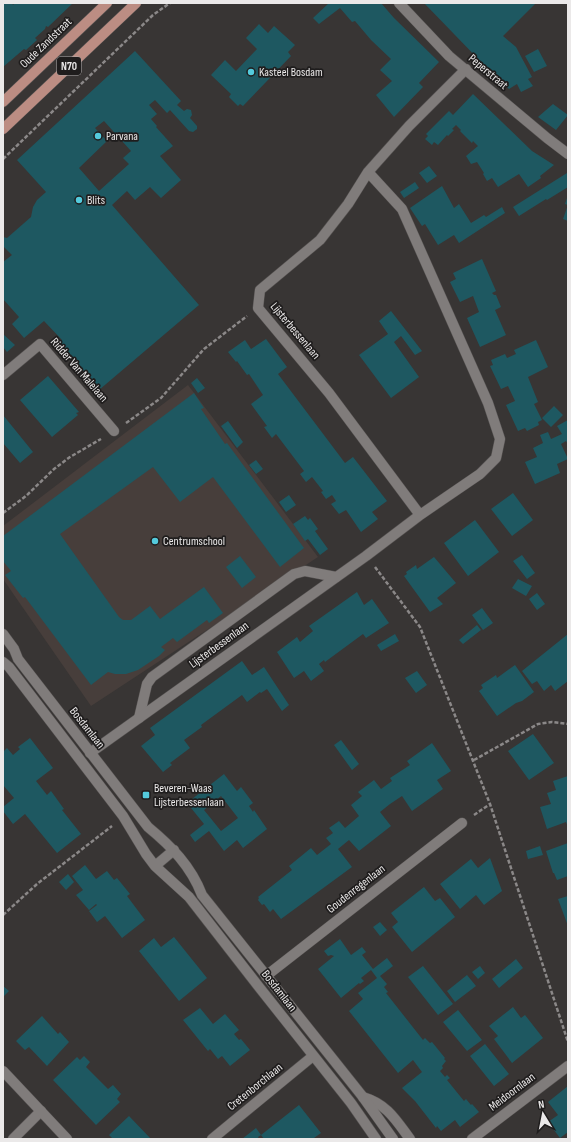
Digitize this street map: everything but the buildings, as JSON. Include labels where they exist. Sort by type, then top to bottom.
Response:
[{"type":"main road","name":"Oude Zandstraat","points":[[3,102],[106,3]]},
{"type":"main road","name":"N70","points":[[3,129],[136,3]]},
{"type":"street","name":"Peperstraat","points":[[399,3],[449,56],[568,154]]},
{"type":"street","name":"Lijsterbessenlaan","points":[[420,515],[329,394],[258,308],[260,290],[320,240],[348,204],[368,172],[409,126],[466,69]]},
{"type":"street","name":"Lijsterbessenlaan","points":[[90,753],[366,556],[420,515],[480,474],[496,458],[500,439],[488,403],[402,209],[368,172]]},
{"type":"street","name":"Ridder Van Malelaan","points":[[3,375],[40,344],[114,431]]},
{"type":"street","points":[[139,718],[147,684],[152,677],[294,574],[305,571],[336,577]]},
{"type":"street","name":"Bosdamlaan","points":[[3,634],[14,649],[18,659],[90,753],[148,826],[174,850],[186,865],[198,884],[202,895],[363,1097],[393,1139]]},
{"type":"street","name":"Bosdamlaan","points":[[3,662],[9,667],[123,816],[155,866],[189,897],[351,1103],[376,1139]]},
{"type":"street","name":"Goudenregenlaan","points":[[266,976],[462,824]]},
{"type":"street","points":[[155,866],[174,850]]},
{"type":"street","name":"Cretenborchlaan","points":[[212,1139],[313,1056]]},
{"type":"street","name":"Meidoornlaan","points":[[472,1139],[568,1066]]},
{"type":"street","points":[[3,1071],[67,1139]]},
{"type":"street","name":"Bosdamlaan","points":[[363,1097],[373,1100],[387,1109],[410,1139]]},
{"type":"street","points":[[13,1139],[41,1111]]},
{"type":"path","points":[[3,159],[153,14],[170,3]]},
{"type":"path","points":[[3,513],[26,496],[54,468],[114,431],[161,398],[204,349],[258,308]]},
{"type":"path","points":[[366,556],[420,627],[474,760],[490,804],[568,1042]]},
{"type":"path","points":[[474,760],[538,724],[552,722],[568,724]]},
{"type":"path","points":[[462,824],[490,804]]},
{"type":"path","points":[[3,916],[37,884],[114,824]]},
{"type":"shaded area","name":"Centrumschool","points":[[188,385],[318,557],[91,706],[3,579],[3,526]]},
{"type":"place","name":"Kasteel Bosdam","points":[[251,72]]},
{"type":"place","name":"Parvana","points":[[98,136]]},
{"type":"place","name":"Blits","points":[[79,200]]},
{"type":"place","name":"Centrumschool","points":[[155,541]]},
{"type":"place","name":"Beveren-Waas Lijsterbessenlaan","points":[[146,795]]}]
